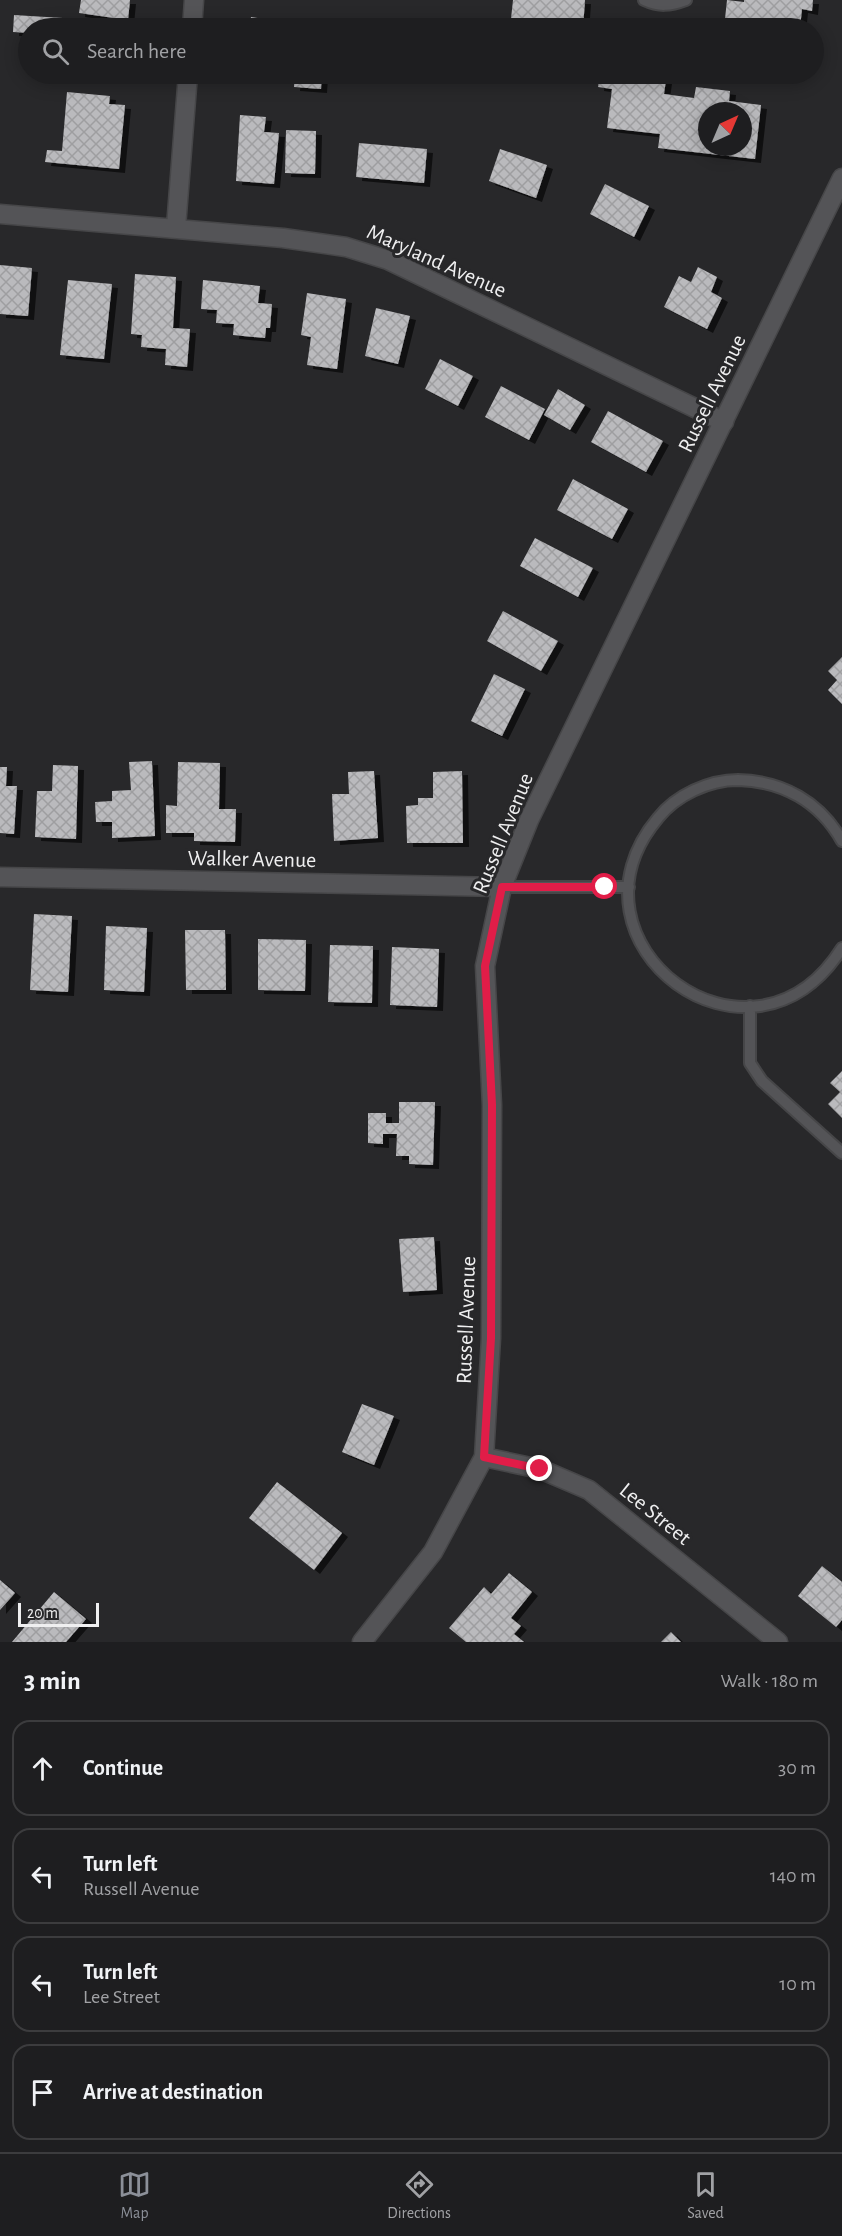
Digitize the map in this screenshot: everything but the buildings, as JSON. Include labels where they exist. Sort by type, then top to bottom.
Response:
[{"type":"street","points":[[193,18],[194,0]]},
{"type":"street","points":[[176,227],[187,84]]},
{"type":"street","name":"Russell Avenue","points":[[362,1642],[433,1552],[484,1457],[491,1338],[492,1117],[485,966],[502,887],[529,820],[842,178]]},
{"type":"street","name":"Maryland Avenue","points":[[0,214],[176,227],[346,247],[388,260],[724,422]]},
{"type":"street","name":"Walker Avenue","points":[[0,877],[502,887]]},
{"type":"street","name":"Lee Street","points":[[484,1457],[540,1469],[589,1490],[778,1642]]},
{"type":"lane","points":[[644,0],[656,5],[670,6],[686,0]]},
{"type":"lane","points":[[842,841],[821,812],[800,796],[782,787],[756,781],[732,780],[706,786],[673,804],[648,829],[631,867],[629,887],[634,927],[641,945],[659,969],[676,985],[693,996],[717,1004],[750,1006],[779,1001],[819,978],[842,948]]},
{"type":"lane","points":[[502,887],[629,887]]},
{"type":"lane","points":[[750,1006],[750,1063],[762,1081],[842,1153]]},
{"type":"route","points":[[540,1469],[484,1457],[491,1338],[492,1105],[485,966],[502,887],[605,887]]}]
